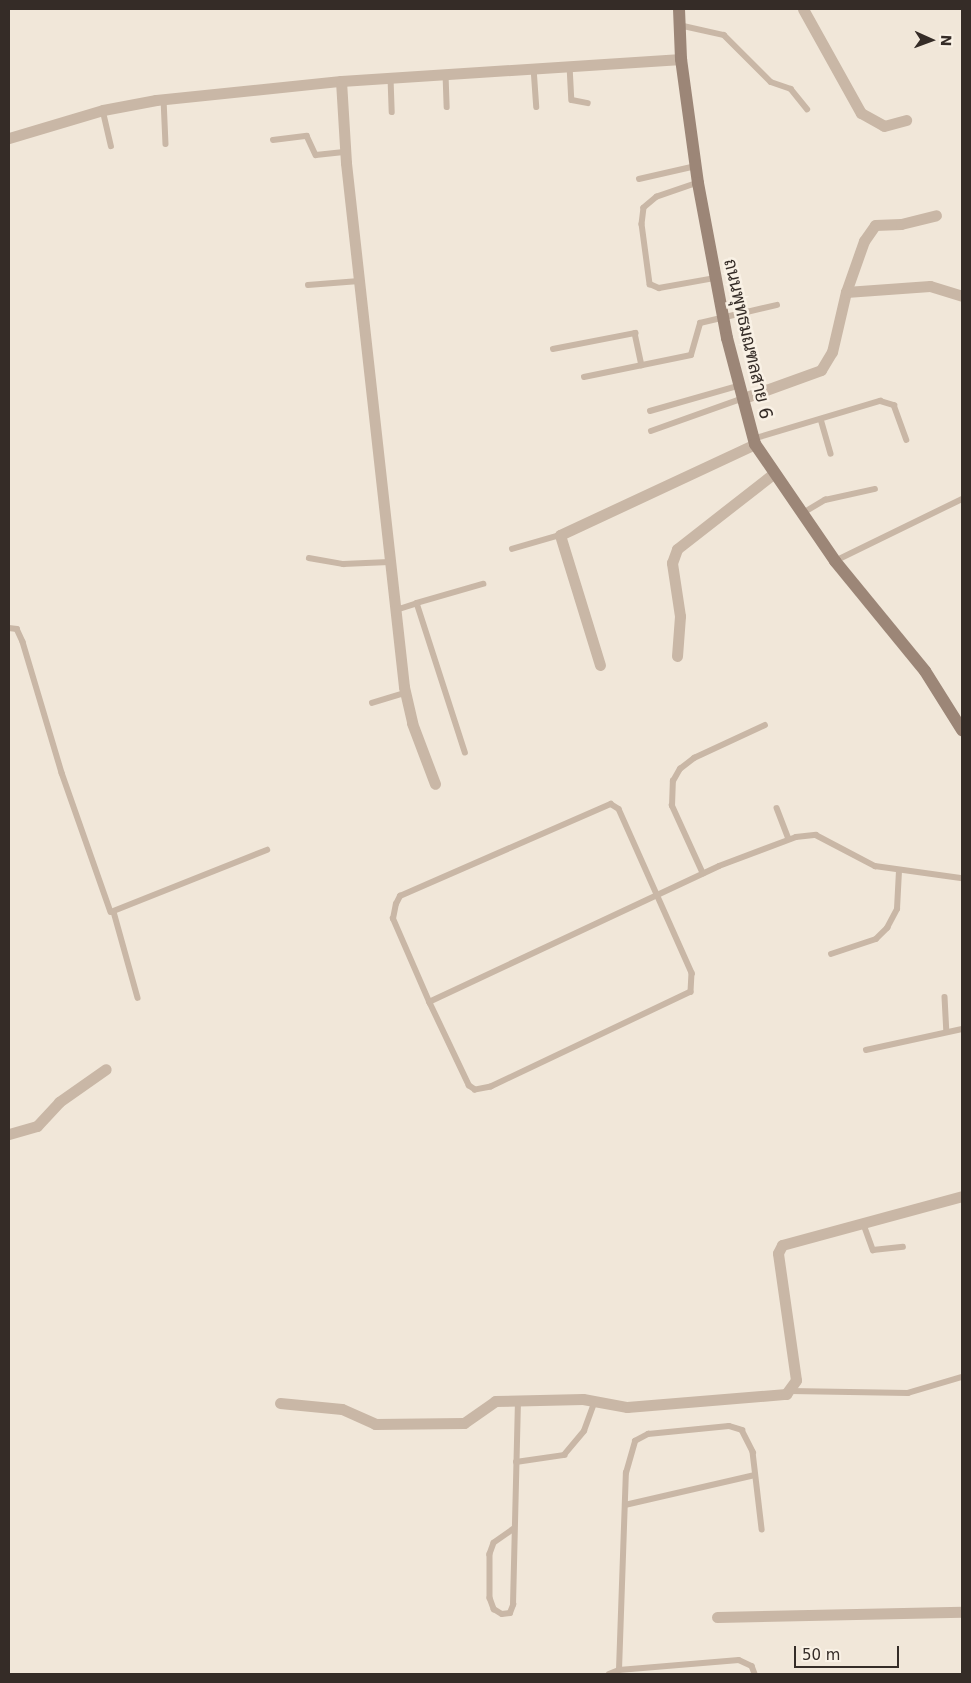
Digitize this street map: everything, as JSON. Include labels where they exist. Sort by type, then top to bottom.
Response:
[{"type":"main road","name":"ถนนพุทธมณฑลสาย 6","points":[[679,9],[681,58],[698,184],[739,393],[754,441],[780,486],[835,561],[908,648],[962,730]]},
{"type":"street","points":[[803,9],[861,113],[884,126],[906,120]]},
{"type":"street","points":[[9,138],[103,110],[164,100],[341,81],[681,58]]},
{"type":"street","points":[[341,81],[359,281],[405,693],[436,784]]},
{"type":"street","points":[[739,393],[821,370],[832,352],[846,292],[864,241],[875,225],[901,224],[936,215]]},
{"type":"street","points":[[846,292],[930,286],[962,296]]},
{"type":"street","points":[[600,664],[560,535],[754,441]]},
{"type":"street","points":[[677,656],[680,616],[672,563],[678,549],[773,474]]},
{"type":"street","points":[[9,1134],[37,1126],[59,1102],[106,1069]]},
{"type":"street","points":[[280,1403],[342,1409],[375,1424],[464,1423],[474,1419],[486,1403],[518,1400],[595,1401],[627,1407],[792,1391],[796,1380],[779,1248],[863,1220],[962,1196]]},
{"type":"street","points":[[717,1617],[962,1612]]},
{"type":"lane","points":[[679,25],[724,35],[771,82],[791,89],[807,109]]},
{"type":"lane","points":[[570,66],[572,100],[588,103]]},
{"type":"lane","points":[[534,68],[537,107]]},
{"type":"lane","points":[[446,74],[447,107]]},
{"type":"lane","points":[[391,78],[392,112]]},
{"type":"lane","points":[[164,100],[166,144]]},
{"type":"lane","points":[[103,110],[111,146]]},
{"type":"lane","points":[[273,140],[307,136],[316,155],[346,152]]},
{"type":"lane","points":[[639,179],[696,166]]},
{"type":"lane","points":[[698,184],[657,197],[644,208],[642,224],[650,284],[659,288],[716,278]]},
{"type":"lane","points":[[308,285],[359,281]]},
{"type":"lane","points":[[584,377],[691,355],[698,326],[723,316],[777,305]]},
{"type":"lane","points":[[553,349],[635,333],[642,365]]},
{"type":"lane","points":[[650,411],[739,393]]},
{"type":"lane","points":[[651,431],[739,393]]},
{"type":"lane","points":[[754,441],[880,401],[888,402],[899,415],[907,440]]},
{"type":"lane","points":[[822,419],[831,454]]},
{"type":"lane","points":[[800,513],[825,500],[875,490]]},
{"type":"lane","points":[[835,561],[962,499]]},
{"type":"lane","points":[[512,549],[560,535]]},
{"type":"lane","points":[[308,558],[343,564],[389,562]]},
{"type":"lane","points":[[396,610],[483,584]]},
{"type":"lane","points":[[417,603],[465,752]]},
{"type":"lane","points":[[9,628],[17,629],[23,642],[62,773],[114,912],[138,998]]},
{"type":"lane","points":[[372,703],[405,693]]},
{"type":"lane","points":[[703,874],[672,806],[673,781],[680,769],[694,758],[764,725]]},
{"type":"lane","points":[[606,804],[619,809],[692,972],[691,992],[491,1087],[475,1090],[469,1086],[429,1002],[393,919],[400,896],[606,804]]},
{"type":"lane","points":[[777,808],[789,839]]},
{"type":"lane","points":[[429,1002],[703,874],[789,839],[816,835],[864,861],[899,871],[962,878]]},
{"type":"lane","points":[[114,912],[267,850]]},
{"type":"lane","points":[[830,954],[876,939],[887,928],[897,909],[899,871]]},
{"type":"lane","points":[[945,997],[947,1030]]},
{"type":"lane","points":[[866,1050],[947,1030],[962,1029]]},
{"type":"lane","points":[[863,1220],[873,1250],[903,1247]]},
{"type":"lane","points":[[792,1391],[908,1393],[962,1377]]},
{"type":"lane","points":[[514,1529],[494,1543],[490,1554],[490,1598],[494,1609],[502,1614],[510,1613],[513,1605],[518,1400]]},
{"type":"lane","points":[[516,1462],[564,1455],[584,1431],[595,1401]]},
{"type":"lane","points":[[619,1670],[628,1457],[635,1441],[648,1434],[729,1426],[742,1430],[748,1436],[756,1475],[762,1529]]},
{"type":"lane","points":[[625,1505],[756,1475]]},
{"type":"lane","points":[[609,1674],[619,1670],[739,1660],[752,1666],[755,1674]]}]
